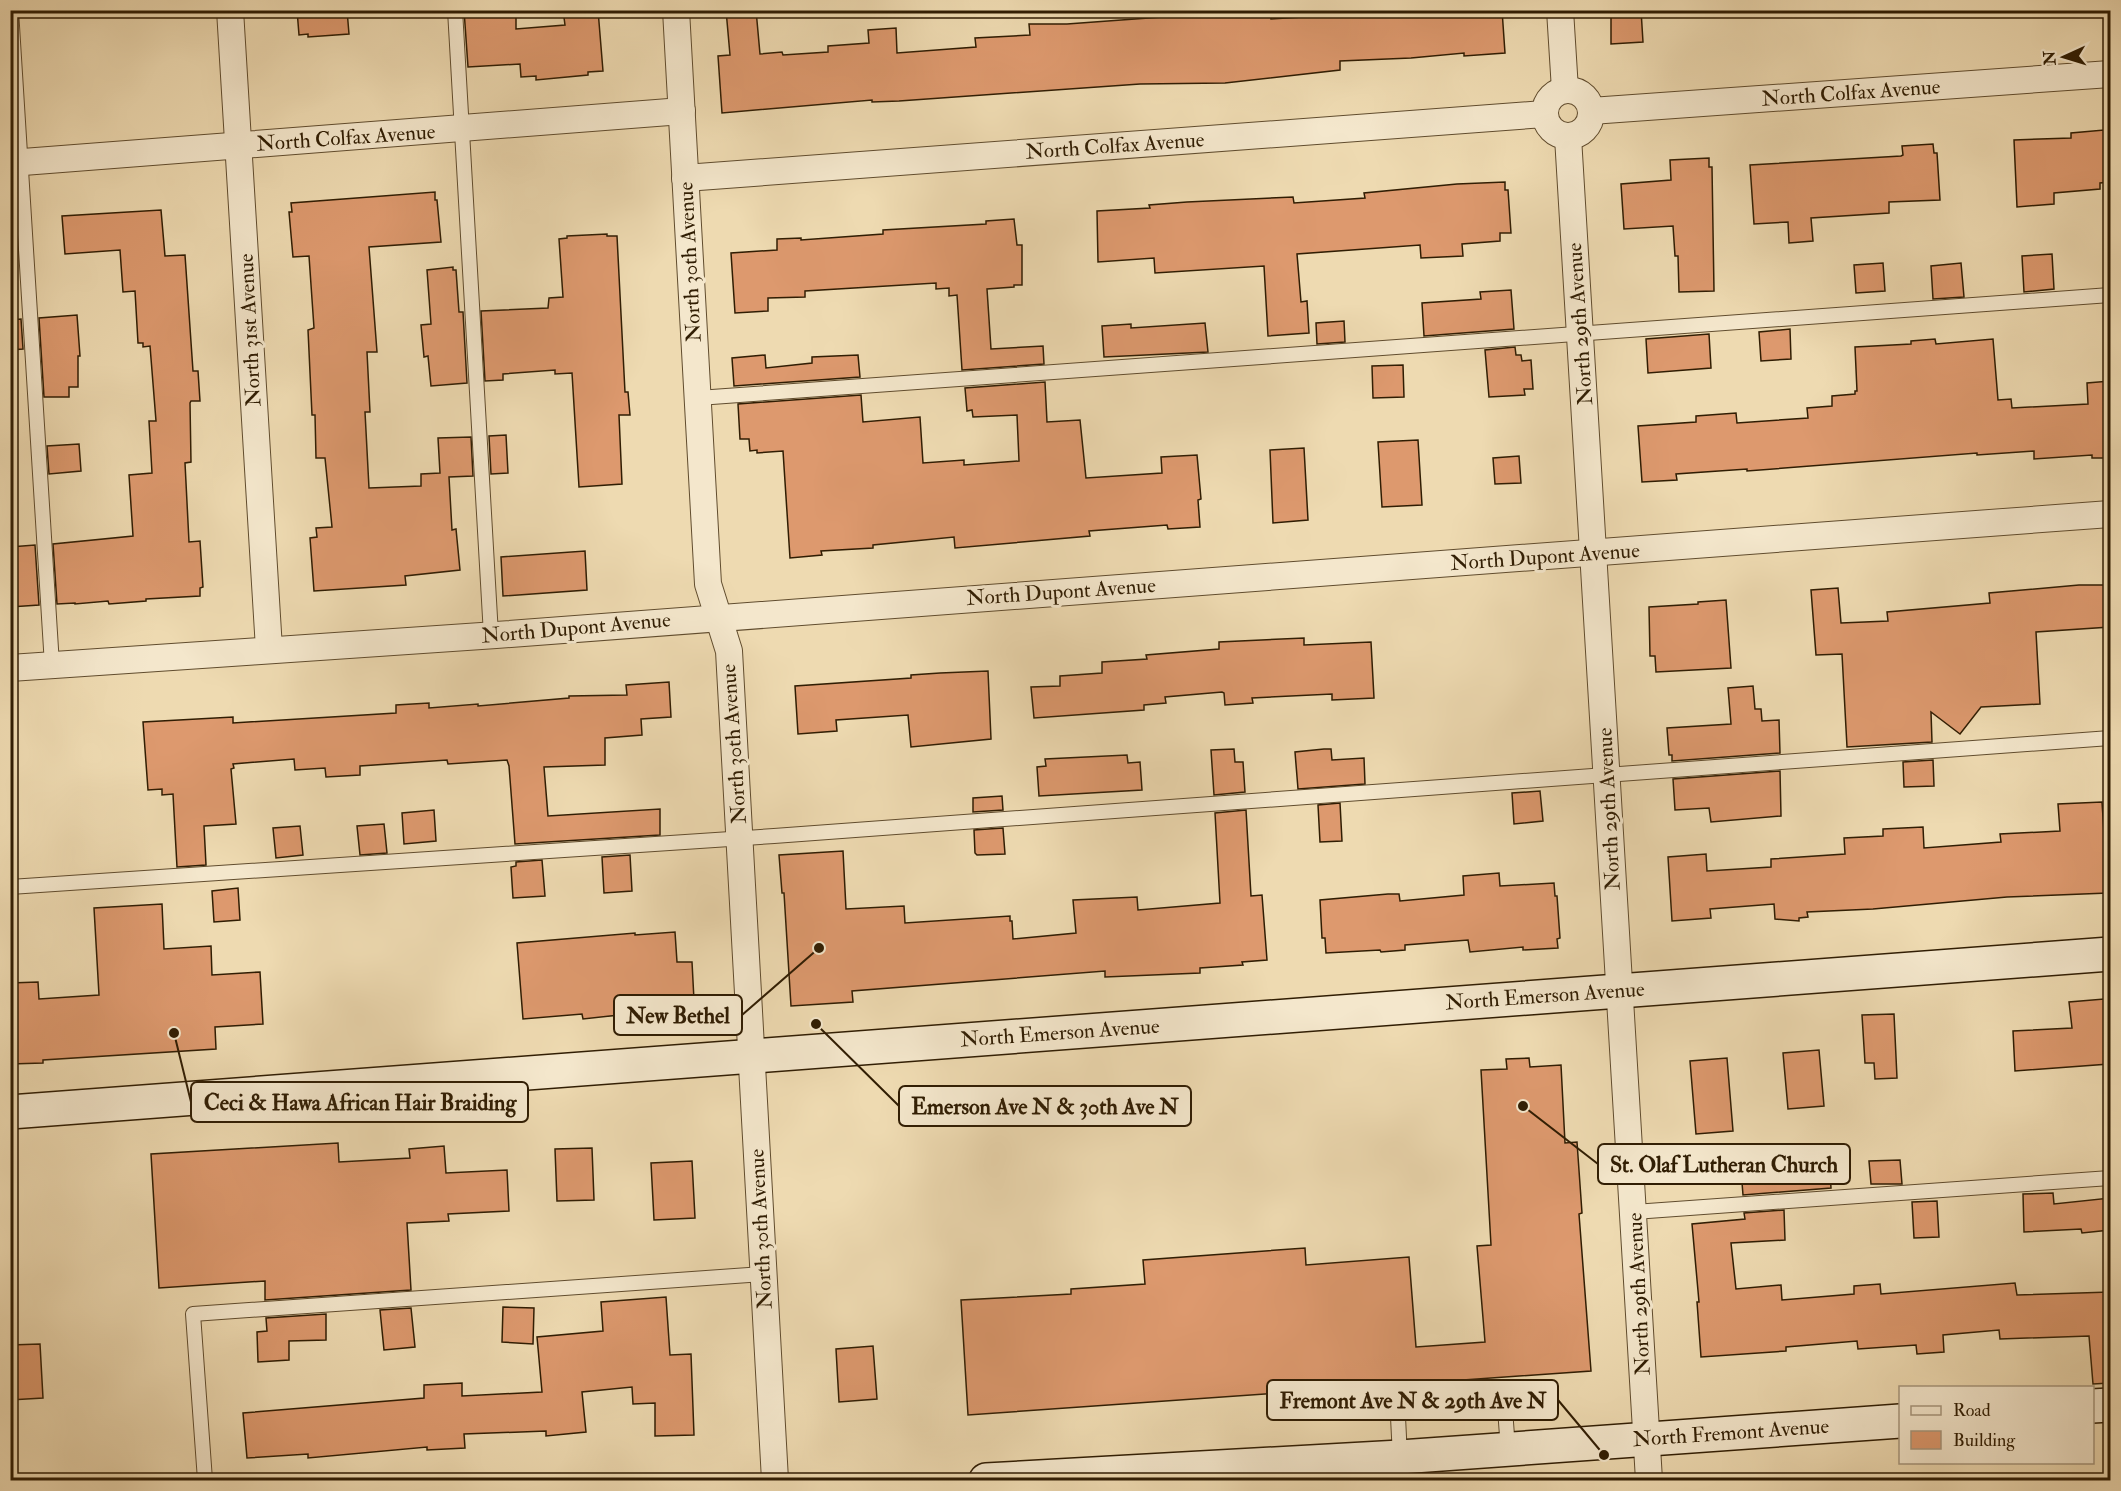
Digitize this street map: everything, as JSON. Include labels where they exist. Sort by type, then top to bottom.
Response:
[{"type":"street","name":"North 31st Avenue","points":[[230,10],[269,649]]},
{"type":"street","name":"North 30th Avenue","points":[[676,10],[708,584],[729,651],[775,1480]]},
{"type":"street","points":[[1560,10],[1565,90]]},
{"type":"street","name":"North Colfax Avenue","points":[[1591,111],[2110,74]]},
{"type":"street","points":[[1565,90],[1579,93],[1585,98],[1591,111],[1588,126],[1576,135],[1568,137],[1554,133],[1545,121],[1544,114],[1552,95],[1565,90]]},
{"type":"street","name":"North Colfax Avenue","points":[[16,163],[682,111]]},
{"type":"street","name":"North Colfax Avenue","points":[[685,178],[1544,114]]},
{"type":"street","name":"North 29th Avenue","points":[[1568,137],[1649,1480]]},
{"type":"street","name":"North Dupont Avenue","points":[[10,668],[491,635],[718,616],[1593,554],[2110,514]]},
{"type":"street","name":"North Emerson Avenue","points":[[10,1112],[2110,954]]},
{"type":"street","points":[[2094,1406],[2110,1405]]},
{"type":"street","name":"North Fremont Avenue","points":[[986,1480],[1400,1457],[1899,1420]]},
{"type":"lane","points":[[11,10],[16,163],[52,665]]},
{"type":"lane","points":[[455,10],[491,635]]},
{"type":"lane","points":[[698,398],[2110,295]]},
{"type":"lane","points":[[10,887],[740,838],[2110,738]]},
{"type":"lane","points":[[1634,1212],[2110,1178]]},
{"type":"lane","points":[[205,1480],[193,1314],[763,1274]]},
{"type":"lane","points":[[1400,1457],[1398,1418],[1415,1401],[1437,1399],[1491,1395],[1505,1409],[1508,1449]]},
{"type":"building","points":[[297,10],[347,10],[349,34],[308,37],[308,34],[299,35]]},
{"type":"building","points":[[464,10],[516,10],[516,29],[565,25],[563,10],[598,10],[603,71],[588,72],[588,75],[536,80],[536,76],[521,77],[520,64],[468,67]]},
{"type":"building","points":[[726,10],[756,10],[760,54],[782,52],[783,55],[828,52],[828,46],[869,43],[868,30],[896,28],[897,53],[976,47],[975,38],[1030,35],[1029,24],[1067,24],[1189,15],[1189,11],[1270,10],[1271,19],[1351,14],[1351,10],[1502,10],[1505,53],[1464,56],[1464,53],[1340,61],[1340,70],[1225,83],[1140,84],[899,101],[872,102],[872,100],[722,113],[718,56],[730,55]]},
{"type":"building","points":[[1611,10],[1641,10],[1643,42],[1611,44]]},
{"type":"building","points":[[2104,130],[2110,182],[2100,183],[2100,189],[2054,193],[2054,204],[2017,207],[2014,140],[2071,138],[2071,133]]},
{"type":"building","points":[[1933,144],[1934,153],[1937,153],[1940,200],[1889,202],[1889,213],[1811,218],[1813,241],[1789,243],[1788,222],[1754,224],[1750,165],[1901,156],[1903,155],[1902,146]]},
{"type":"building","points":[[1709,158],[1709,167],[1712,167],[1714,291],[1679,292],[1678,256],[1675,256],[1673,226],[1624,229],[1621,184],[1671,180],[1670,160]]},
{"type":"building","points":[[1505,182],[1505,190],[1508,190],[1511,233],[1500,233],[1500,241],[1462,244],[1463,256],[1421,258],[1420,245],[1297,254],[1301,302],[1307,301],[1309,333],[1268,336],[1264,266],[1155,273],[1154,258],[1098,262],[1097,211],[1150,208],[1149,205],[1187,202],[1293,197],[1294,203],[1365,198],[1364,193]]},
{"type":"building","points":[[435,192],[441,242],[369,247],[377,352],[367,352],[370,412],[365,412],[369,488],[421,486],[421,474],[440,473],[438,438],[471,437],[473,476],[449,477],[452,530],[456,529],[460,570],[405,576],[406,585],[314,591],[310,538],[317,537],[316,528],[332,527],[325,458],[316,458],[315,415],[312,415],[308,330],[314,328],[309,256],[293,257],[289,212],[292,212],[291,203]]},
{"type":"building","points":[[161,210],[165,256],[185,255],[193,371],[198,371],[200,401],[190,403],[191,462],[185,463],[189,542],[200,541],[203,587],[200,588],[200,596],[109,604],[108,601],[57,604],[53,544],[133,536],[129,475],[152,473],[149,421],[156,421],[150,346],[143,347],[143,343],[138,343],[135,291],[123,292],[120,250],[65,254],[62,216]]},
{"type":"building","points":[[1014,219],[1017,245],[1022,245],[1022,285],[987,289],[991,349],[1043,346],[1044,364],[962,370],[957,295],[949,296],[949,288],[936,289],[936,283],[805,291],[805,297],[768,298],[768,311],[735,313],[731,253],[777,250],[777,239],[801,238],[801,240],[883,234],[883,230],[986,224],[986,221]]},
{"type":"building","points":[[607,234],[607,236],[617,236],[625,392],[628,392],[630,415],[619,415],[622,484],[579,487],[572,373],[555,374],[555,370],[503,374],[503,380],[485,381],[481,311],[548,308],[549,298],[563,297],[559,239],[567,238],[567,236]]},
{"type":"building","points":[[2052,254],[2054,289],[2024,292],[2022,256]]},
{"type":"building","points":[[1883,263],[1885,291],[1856,293],[1854,265]]},
{"type":"building","points":[[1961,263],[1964,297],[1933,299],[1931,266]]},
{"type":"building","points":[[453,267],[453,270],[456,270],[459,312],[463,312],[467,383],[431,386],[428,356],[424,357],[421,325],[431,324],[427,270]]},
{"type":"building","points":[[1511,290],[1514,329],[1424,336],[1422,303],[1481,299],[1480,292]]},
{"type":"building","points":[[77,315],[80,356],[78,356],[78,387],[69,387],[69,397],[44,397],[39,318]]},
{"type":"building","points":[[21,319],[23,349],[10,350],[10,320]]},
{"type":"building","points":[[1344,321],[1345,342],[1317,344],[1316,323]]},
{"type":"building","points":[[1205,323],[1208,352],[1104,357],[1102,326],[1131,324],[1131,328]]},
{"type":"building","points":[[1790,329],[1791,359],[1761,361],[1759,332]]},
{"type":"building","points":[[1709,334],[1711,368],[1648,373],[1646,339]]},
{"type":"building","points":[[1935,339],[1936,344],[1993,339],[1998,400],[2011,399],[2012,408],[2088,404],[2087,383],[2110,381],[2110,458],[2092,458],[2092,455],[2034,459],[2034,451],[1977,455],[1977,453],[1747,471],[1747,469],[1676,474],[1677,480],[1642,482],[1638,426],[1696,422],[1696,416],[1736,413],[1737,423],[1808,418],[1807,408],[1832,406],[1832,396],[1855,394],[1857,391],[1855,347],[1911,344],[1911,341]]},
{"type":"building","points":[[1515,347],[1516,355],[1521,355],[1522,361],[1531,360],[1533,389],[1524,389],[1525,395],[1489,397],[1485,350]]},
{"type":"building","points":[[765,355],[766,368],[812,363],[812,357],[858,355],[860,377],[734,386],[732,358]]},
{"type":"building","points":[[1403,365],[1404,397],[1373,398],[1372,366]]},
{"type":"building","points":[[1045,382],[1047,422],[1080,420],[1086,478],[1162,473],[1161,457],[1197,455],[1201,499],[1198,500],[1200,527],[1168,529],[1167,525],[1089,531],[1090,536],[955,548],[954,537],[873,545],[873,548],[821,551],[822,555],[790,558],[783,451],[757,453],[757,450],[750,451],[749,439],[740,439],[738,404],[861,395],[863,422],[920,417],[923,463],[964,460],[964,465],[1019,461],[1017,415],[973,417],[972,410],[967,411],[965,388]]},
{"type":"building","points":[[506,435],[508,473],[491,474],[489,436]]},
{"type":"building","points":[[1418,440],[1422,505],[1382,507],[1378,442]]},
{"type":"building","points":[[79,444],[81,471],[49,474],[47,446]]},
{"type":"building","points":[[1304,448],[1308,520],[1273,523],[1270,450]]},
{"type":"building","points":[[1519,456],[1521,483],[1495,484],[1493,458]]},
{"type":"building","points":[[35,545],[39,605],[10,607],[10,547]]},
{"type":"building","points":[[585,551],[587,590],[503,596],[501,557]]},
{"type":"building","points":[[2079,585],[2110,585],[2110,627],[2036,632],[2040,704],[1981,707],[1960,734],[1931,712],[1932,742],[1847,747],[1842,654],[1816,655],[1811,590],[1838,588],[1841,623],[1888,621],[1887,612],[1990,603],[1989,593]]},
{"type":"building","points":[[1726,600],[1731,668],[1656,672],[1655,656],[1650,656],[1649,607]]},
{"type":"building","points":[[1304,638],[1304,645],[1371,642],[1374,698],[1332,700],[1332,694],[1252,698],[1253,703],[1225,705],[1222,692],[1165,697],[1166,703],[1144,705],[1144,710],[1034,718],[1031,687],[1060,686],[1060,676],[1102,673],[1102,662],[1147,659],[1146,655],[1219,649],[1219,642]]},
{"type":"building","points":[[988,671],[991,739],[911,747],[908,715],[836,720],[837,731],[798,734],[795,686],[911,678],[911,675]]},
{"type":"building","points":[[669,682],[671,717],[641,719],[642,735],[605,738],[605,765],[544,767],[548,816],[660,809],[660,835],[515,844],[507,760],[448,764],[447,760],[360,766],[360,775],[326,777],[325,768],[295,770],[294,759],[233,764],[234,768],[231,769],[236,824],[204,826],[206,865],[177,867],[173,794],[162,795],[162,789],[148,790],[143,722],[233,717],[233,723],[396,713],[396,705],[429,703],[429,708],[478,704],[478,706],[569,698],[569,696],[627,695],[626,685]]},
{"type":"building","points":[[1753,686],[1755,709],[1761,709],[1762,721],[1779,720],[1780,753],[1672,761],[1672,755],[1669,755],[1667,728],[1731,724],[1728,688]]},
{"type":"building","points":[[1234,749],[1235,762],[1243,762],[1245,792],[1214,795],[1211,750]]},
{"type":"building","points":[[1331,749],[1332,760],[1364,758],[1365,784],[1298,789],[1295,752]]},
{"type":"building","points":[[1127,755],[1128,763],[1140,762],[1142,790],[1039,796],[1037,767],[1046,766],[1045,759]]},
{"type":"building","points":[[1933,760],[1934,786],[1904,787],[1903,762]]},
{"type":"building","points":[[1780,771],[1781,816],[1711,822],[1709,808],[1675,810],[1673,779]]},
{"type":"building","points":[[1540,791],[1543,821],[1514,824],[1512,793]]},
{"type":"building","points":[[1002,796],[1003,810],[973,812],[973,798]]},
{"type":"building","points":[[2102,802],[2108,893],[2007,897],[1873,909],[1807,912],[1808,917],[1799,918],[1799,921],[1775,919],[1774,904],[1710,909],[1711,918],[1672,921],[1668,857],[1706,854],[1707,871],[1771,867],[1771,859],[1845,854],[1844,838],[1883,836],[1883,829],[1923,827],[1924,848],[2001,842],[2000,834],[2060,831],[2058,804]]},
{"type":"building","points":[[1340,803],[1342,841],[1320,842],[1318,805]]},
{"type":"building","points":[[434,810],[436,841],[404,844],[402,813]]},
{"type":"building","points":[[1246,810],[1251,896],[1262,895],[1267,960],[1242,962],[1243,965],[1200,968],[1200,973],[1105,977],[1105,971],[852,991],[853,1002],[791,1006],[784,893],[782,893],[779,855],[843,851],[846,909],[904,906],[905,923],[1010,916],[1013,939],[1076,933],[1073,900],[1137,897],[1138,910],[1220,903],[1215,813]]},
{"type":"building","points":[[384,824],[387,853],[360,855],[357,826]]},
{"type":"building","points":[[300,826],[303,855],[276,858],[273,828]]},
{"type":"building","points":[[1003,828],[1005,854],[977,855],[975,853],[974,830]]},
{"type":"building","points":[[630,855],[632,891],[604,893],[602,857]]},
{"type":"building","points":[[542,860],[545,896],[513,898],[511,867],[516,866],[516,862]]},
{"type":"building","points":[[1499,873],[1500,886],[1554,883],[1560,938],[1557,939],[1558,948],[1523,950],[1523,947],[1470,952],[1468,940],[1405,945],[1405,950],[1326,953],[1325,938],[1322,938],[1320,900],[1399,894],[1400,901],[1464,895],[1463,876]]},
{"type":"building","points":[[238,888],[240,920],[214,922],[212,891]]},
{"type":"building","points":[[162,904],[164,949],[211,946],[212,975],[260,972],[263,1024],[215,1027],[216,1049],[10,1064],[10,983],[38,982],[39,999],[99,995],[94,908]]},
{"type":"building","points":[[675,932],[677,962],[692,962],[694,1000],[617,1003],[619,1015],[583,1019],[582,1014],[523,1019],[517,943]]},
{"type":"building","points":[[2104,999],[2109,1064],[2015,1071],[2013,1031],[2072,1028],[2069,1002]]},
{"type":"building","points":[[1894,1014],[1897,1078],[1875,1079],[1874,1063],[1865,1063],[1862,1015]]},
{"type":"building","points":[[1819,1050],[1824,1106],[1788,1109],[1783,1053]]},
{"type":"building","points":[[1529,1058],[1530,1067],[1561,1065],[1565,1143],[1577,1142],[1582,1213],[1579,1214],[1591,1371],[968,1415],[961,1300],[1071,1294],[1071,1289],[1145,1284],[1143,1260],[1305,1248],[1306,1265],[1409,1257],[1416,1347],[1485,1342],[1477,1246],[1491,1245],[1481,1070],[1507,1069],[1506,1059]]},
{"type":"building","points":[[1727,1058],[1733,1131],[1696,1134],[1690,1061]]},
{"type":"building","points":[[338,1143],[339,1162],[410,1158],[409,1149],[444,1146],[446,1173],[507,1170],[509,1211],[448,1214],[449,1221],[407,1223],[411,1290],[265,1300],[265,1281],[159,1288],[151,1154]]},
{"type":"building","points":[[592,1148],[594,1200],[557,1201],[555,1149]]},
{"type":"building","points":[[1775,1154],[1775,1161],[1829,1157],[1831,1188],[1743,1195],[1740,1157]]},
{"type":"building","points":[[1900,1160],[1902,1184],[1871,1184],[1869,1161]]},
{"type":"building","points":[[692,1161],[695,1218],[654,1220],[651,1163]]},
{"type":"building","points":[[2053,1193],[2054,1204],[2110,1198],[2110,1230],[2082,1233],[2081,1229],[2024,1232],[2023,1194]]},
{"type":"building","points":[[1937,1201],[1939,1237],[1914,1238],[1912,1202]]},
{"type":"building","points":[[1784,1210],[1785,1240],[1731,1243],[1736,1289],[1781,1285],[1782,1300],[1854,1294],[1854,1286],[1880,1284],[1881,1294],[2015,1283],[2017,1295],[2110,1292],[2110,1383],[2093,1384],[2089,1336],[2000,1339],[1999,1330],[1943,1335],[1944,1352],[1917,1354],[1916,1345],[1858,1349],[1857,1341],[1786,1347],[1786,1351],[1701,1357],[1692,1224],[1745,1219],[1744,1213]]},
{"type":"building","points":[[666,1297],[670,1355],[691,1354],[694,1435],[655,1436],[655,1403],[633,1404],[632,1387],[582,1392],[586,1432],[546,1436],[546,1431],[464,1434],[465,1448],[427,1450],[427,1447],[308,1458],[308,1454],[247,1458],[243,1413],[424,1398],[424,1385],[462,1383],[462,1396],[542,1392],[537,1337],[603,1331],[601,1302]]},
{"type":"building","points":[[503,1307],[534,1308],[533,1344],[502,1342]]},
{"type":"building","points":[[411,1308],[415,1347],[384,1350],[380,1310]]},
{"type":"building","points":[[326,1314],[326,1340],[289,1341],[289,1360],[258,1362],[257,1332],[267,1331],[266,1318]]},
{"type":"building","points":[[40,1344],[43,1398],[10,1400],[10,1345]]},
{"type":"building","points":[[873,1346],[877,1399],[839,1402],[836,1349]]},
{"type":"place","name":"New Bethel","points":[[819,948]]},
{"type":"place","name":"Emerson Ave N & 30th Ave N","points":[[816,1024]]},
{"type":"place","name":"Ceci & Hawa African Hair Braiding","points":[[174,1033]]},
{"type":"place","name":"St. Olaf Lutheran Church","points":[[1523,1106]]},
{"type":"place","name":"Fremont Ave N & 29th Ave N","points":[[1604,1455]]}]
